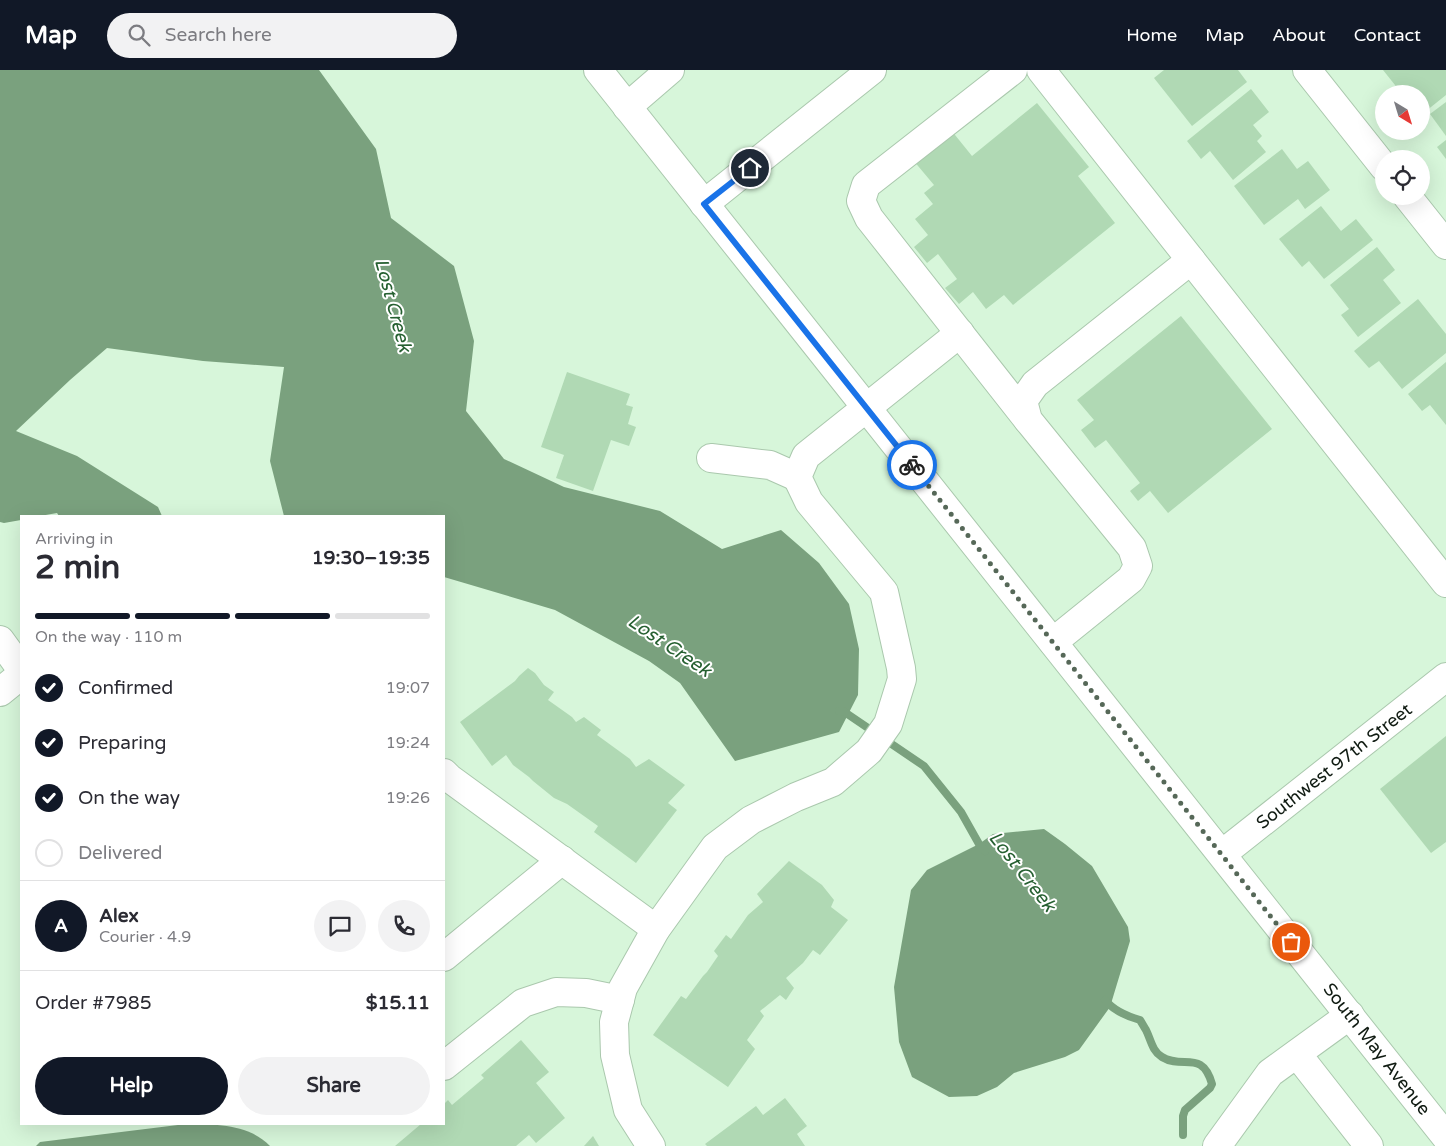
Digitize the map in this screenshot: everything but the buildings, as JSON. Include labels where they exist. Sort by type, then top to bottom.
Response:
[{"type":"main road","name":"South May Avenue","points":[[598,70],[1446,1136]]},
{"type":"main road","points":[[627,107],[670,70]]},
{"type":"main road","points":[[704,204],[872,70]]},
{"type":"main road","points":[[1013,70],[866,185],[861,201],[869,218],[1028,420],[1132,548],[1138,566],[1131,579],[1053,642]]},
{"type":"main road","points":[[1041,70],[1446,583]]},
{"type":"main road","points":[[1307,70],[1375,156]]},
{"type":"main road","points":[[1414,205],[1446,245]]},
{"type":"main road","points":[[1028,420],[1023,401],[1034,384],[1191,260]]},
{"type":"main road","points":[[797,477],[806,456],[960,333]]},
{"type":"main road","points":[[651,1146],[628,1110],[614,1055],[614,1022],[623,988],[656,929],[715,847],[751,820],[796,797],[833,782],[869,751],[888,724],[902,679],[884,592],[842,544],[809,502],[797,477],[770,465],[710,458]]},
{"type":"main road","points":[[0,640],[20,668]]},
{"type":"main road","points":[[0,692],[20,676]]},
{"type":"main road","name":"Southwest 97th Street","points":[[1222,854],[1446,678]]},
{"type":"main road","points":[[445,774],[656,929]]},
{"type":"main road","points":[[445,956],[562,860]]},
{"type":"main road","points":[[445,1065],[523,1003],[556,992],[586,993],[620,1000]]},
{"type":"main road","points":[[1217,1146],[1270,1073],[1350,1015]]},
{"type":"main road","points":[[1297,1054],[1369,1146]]},
{"type":"water","points":[[0,70],[319,70],[376,149],[391,218],[454,266],[474,341],[466,411],[504,459],[564,487],[660,511],[722,549],[781,530],[819,563],[849,604],[859,649],[858,695],[839,732],[735,761],[680,683],[649,661],[555,610],[445,577],[445,515],[284,515],[270,461],[284,367],[203,361],[107,348],[16,431],[77,456],[158,507],[162,515],[58,515],[57,513],[20,515],[20,520],[0,522]]},
{"type":"water","points":[[1044,829],[1092,866],[1128,927],[1130,941],[1110,1007],[1079,1050],[1065,1057],[1014,1073],[997,1087],[977,1096],[949,1097],[912,1077],[899,1042],[894,987],[911,890],[927,870],[979,844],[993,834]]},
{"type":"water","points":[[178,1125],[220,1125],[252,1133],[270,1146],[36,1146],[40,1142]]},
{"type":"waterway","name":"Lost Creek","points":[[839,711],[843,711],[924,766],[961,812],[985,851]]},
{"type":"waterway","name":"Lost Creek","points":[[1105,1000],[1121,1013],[1140,1020],[1159,1055],[1177,1062],[1197,1064],[1208,1073],[1212,1084],[1185,1110],[1183,1116],[1183,1135]]},
{"type":"way so far","points":[[912,465],[1291,942]]},
{"type":"route","points":[[750,168],[704,204],[912,465]]}]
